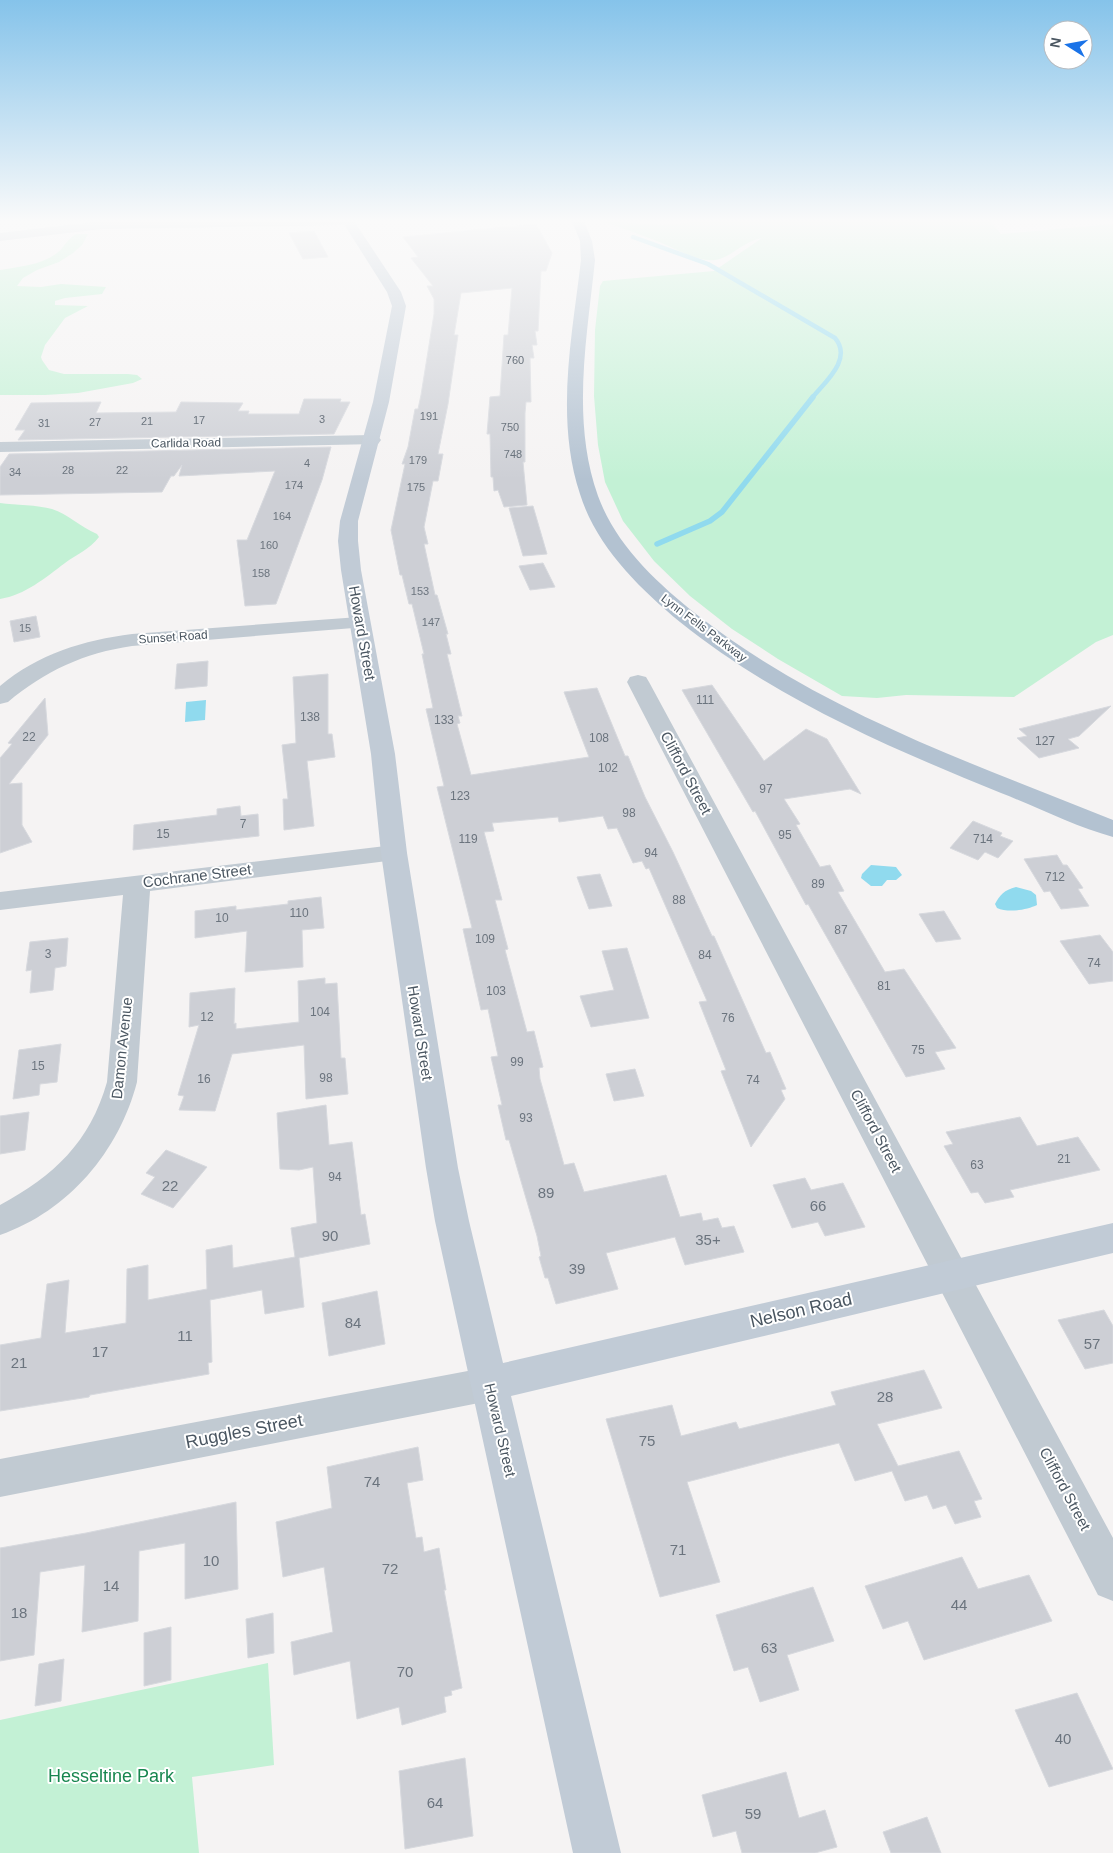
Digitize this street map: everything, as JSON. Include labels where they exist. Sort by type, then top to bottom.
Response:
[{"type":"main road","name":"Lynn Fells Parkway","points":[[583,307],[576,379],[576,410],[579,453],[584,478],[593,506],[606,532],[626,558],[657,592],[721,643],[821,704],[906,745],[1111,824]]},
{"type":"street","name":"Howard Street","points":[[399,307],[381,402],[348,528],[348,541],[383,754],[394,853],[442,1168],[452,1221],[597,1853]]},
{"type":"street","name":"Carlida Road","points":[[0,447],[372,440]]},
{"type":"street","name":"Sunset Road","points":[[0,697],[47,663],[67,654],[99,645],[132,640],[360,623]]},
{"type":"street","name":"Clifford Street","points":[[638,682],[1113,1580]]},
{"type":"street","name":"Cochrane Street","points":[[0,901],[394,853]]},
{"type":"street","name":"Damon Avenue","points":[[0,1221],[40,1198],[70,1174],[102,1135],[115,1108],[122,1082],[137,884]]},
{"type":"street","name":"Nelson Road","points":[[489,1384],[1113,1238]]},
{"type":"street","name":"Ruggles Street","points":[[0,1478],[489,1384]]},
{"type":"green space","points":[[0,307],[85,307],[65,318],[45,345],[41,357],[49,370],[64,374],[128,374],[137,375],[142,379],[133,383],[78,393],[0,395]]},
{"type":"green space","points":[[598,307],[1113,307],[1113,635],[1096,642],[1014,697],[906,695],[877,698],[842,696],[778,659],[732,629],[690,596],[654,561],[623,521],[605,482],[598,445],[594,396],[595,330]]},
{"type":"green space","points":[[0,503],[52,509],[97,534],[99,537],[87,549],[42,580],[18,594],[0,599]]},
{"type":"green space","name":"Hesseltine Park","points":[[268,1663],[274,1765],[192,1777],[199,1853],[0,1853],[0,1720]]},
{"type":"water","points":[[206,700],[205,720],[185,722],[186,702]]},
{"type":"water","points":[[871,865],[896,867],[902,875],[896,880],[887,880],[882,886],[871,886],[861,878],[862,874]]},
{"type":"water","points":[[1016,887],[1031,891],[1036,895],[1037,905],[1017,910],[1001,910],[997,908],[995,904],[1001,895],[1005,891]]},
{"type":"building","points":[[434,307],[459,307],[454,335],[458,335],[448,404],[438,454],[443,454],[438,481],[433,481],[424,527],[428,544],[424,544],[435,595],[437,595],[448,634],[446,634],[451,654],[447,654],[462,716],[458,716],[460,723],[457,724],[471,775],[589,757],[564,692],[597,688],[625,756],[628,756],[645,797],[712,936],[714,936],[766,1053],[770,1052],[786,1089],[781,1090],[785,1099],[751,1147],[721,1071],[726,1070],[699,1002],[707,1001],[649,868],[646,869],[642,861],[633,863],[617,828],[608,829],[603,816],[559,822],[558,817],[492,823],[494,831],[484,832],[502,900],[495,900],[508,949],[505,950],[527,1032],[534,1031],[543,1067],[539,1068],[540,1079],[564,1165],[574,1163],[584,1192],[666,1175],[680,1217],[701,1213],[703,1221],[718,1218],[722,1228],[734,1226],[744,1252],[685,1265],[675,1237],[606,1253],[618,1289],[556,1304],[548,1278],[545,1278],[539,1257],[541,1256],[537,1236],[509,1140],[506,1140],[498,1105],[502,1105],[491,1057],[498,1056],[488,1009],[481,1010],[463,929],[472,928],[437,787],[444,786],[426,709],[433,708],[422,654],[424,654],[412,604],[409,604],[402,575],[400,575],[391,530],[405,464],[402,464],[408,447],[415,409],[418,409],[421,395]]},
{"type":"building","points":[[510,307],[539,307],[538,331],[535,331],[537,345],[532,345],[534,358],[530,358],[531,402],[526,402],[525,413],[525,462],[523,462],[527,505],[504,507],[498,490],[494,491],[493,477],[491,477],[490,434],[487,434],[490,397],[500,396],[504,335],[508,335]]},
{"type":"building","points":[[304,399],[341,399],[340,402],[350,402],[334,434],[18,440],[25,430],[15,430],[31,403],[101,402],[96,413],[176,412],[181,402],[243,403],[238,411],[249,411],[248,414],[299,414]]},
{"type":"building","points":[[331,447],[322,480],[276,604],[245,606],[237,540],[247,540],[275,471],[179,476],[182,465],[174,476],[171,476],[162,492],[0,495],[0,467],[9,454]]},
{"type":"building","points":[[533,506],[547,554],[523,556],[509,508]]},
{"type":"building","points":[[543,563],[555,587],[530,590],[519,566]]},
{"type":"building","points":[[36,616],[40,637],[14,642],[10,621]]},
{"type":"building","points":[[208,661],[207,686],[175,689],[177,664]]},
{"type":"building","points":[[328,674],[328,734],[332,734],[335,757],[307,761],[314,826],[284,830],[283,799],[288,799],[282,745],[296,743],[293,677]]},
{"type":"building","points":[[712,685],[764,761],[806,729],[827,739],[861,794],[850,789],[784,799],[800,824],[796,825],[820,867],[830,865],[844,891],[838,892],[885,972],[904,969],[956,1048],[935,1052],[945,1069],[906,1077],[808,904],[806,905],[755,811],[753,812],[682,690]]},
{"type":"building","points":[[45,698],[48,735],[9,784],[22,783],[22,825],[32,842],[0,853],[0,758],[12,744],[8,743]]},
{"type":"building","points":[[1111,706],[1079,736],[1068,739],[1079,748],[1039,758],[1017,738],[1027,736],[1019,729]]},
{"type":"building","points":[[240,806],[241,816],[258,814],[259,836],[133,850],[134,825],[217,815],[217,809]]},
{"type":"building","points":[[973,821],[1002,833],[1000,836],[1013,841],[998,858],[985,852],[978,860],[950,848]]},
{"type":"building","points":[[1057,855],[1063,865],[1067,865],[1083,888],[1078,889],[1089,906],[1061,909],[1050,891],[1044,892],[1024,859]]},
{"type":"building","points":[[600,874],[612,906],[589,909],[577,877]]},
{"type":"building","points":[[321,897],[324,928],[302,930],[303,967],[245,972],[247,931],[195,938],[195,911],[236,906],[236,910],[288,904],[288,901]]},
{"type":"building","points":[[944,911],[961,939],[936,942],[919,914]]},
{"type":"building","points":[[1100,935],[1113,952],[1113,981],[1089,984],[1060,941]]},
{"type":"building","points":[[68,938],[66,966],[55,968],[53,990],[30,993],[32,970],[26,971],[30,942]]},
{"type":"building","points":[[627,948],[649,1018],[591,1027],[580,996],[614,990],[602,951]]},
{"type":"building","points":[[325,978],[325,984],[337,983],[341,1058],[345,1058],[348,1094],[306,1099],[304,1045],[232,1054],[215,1111],[179,1110],[184,1096],[178,1095],[199,1025],[189,1027],[190,993],[235,988],[234,1024],[236,1023],[236,1029],[299,1022],[298,981]]},
{"type":"building","points":[[61,1044],[57,1082],[40,1084],[39,1095],[13,1099],[19,1050]]},
{"type":"building","points":[[635,1069],[644,1096],[614,1101],[606,1074]]},
{"type":"building","points":[[326,1105],[329,1145],[352,1142],[361,1215],[365,1214],[370,1244],[299,1258],[304,1307],[265,1314],[262,1290],[210,1300],[212,1362],[208,1363],[209,1374],[90,1395],[89,1397],[0,1411],[0,1345],[41,1338],[47,1284],[69,1280],[65,1333],[126,1323],[127,1269],[148,1265],[148,1300],[207,1289],[206,1250],[232,1245],[233,1268],[295,1257],[291,1228],[317,1223],[313,1167],[299,1170],[280,1169],[277,1113]]},
{"type":"building","points":[[29,1112],[25,1150],[0,1154],[0,1116]]},
{"type":"building","points":[[1020,1117],[1037,1146],[1078,1137],[1100,1170],[1010,1190],[1014,1197],[985,1203],[978,1192],[971,1193],[944,1146],[953,1144],[946,1132]]},
{"type":"building","points":[[166,1150],[207,1167],[173,1208],[141,1194],[155,1177],[146,1173]]},
{"type":"building","points":[[805,1178],[811,1190],[843,1183],[865,1227],[825,1236],[818,1222],[792,1228],[773,1185]]},
{"type":"building","points":[[377,1291],[385,1344],[329,1356],[322,1303]]},
{"type":"building","points":[[1104,1310],[1113,1326],[1113,1363],[1085,1369],[1058,1320]]},
{"type":"building","points":[[924,1370],[942,1408],[877,1424],[898,1466],[959,1451],[982,1499],[974,1501],[981,1517],[955,1524],[946,1505],[933,1509],[927,1495],[905,1501],[892,1471],[855,1481],[839,1443],[790,1455],[687,1482],[720,1582],[660,1597],[606,1419],[672,1405],[681,1436],[736,1422],[739,1429],[836,1405],[831,1392]]},
{"type":"building","points":[[418,1447],[423,1480],[407,1483],[416,1538],[422,1537],[424,1552],[439,1548],[446,1590],[444,1590],[462,1688],[451,1691],[452,1695],[444,1697],[446,1712],[402,1725],[399,1707],[357,1719],[350,1661],[294,1675],[291,1642],[333,1632],[324,1567],[283,1577],[276,1522],[332,1508],[327,1467]]},
{"type":"building","points":[[236,1502],[238,1589],[185,1599],[185,1543],[139,1551],[138,1621],[82,1632],[85,1565],[40,1572],[34,1655],[0,1661],[0,1548],[86,1533]]},
{"type":"building","points":[[962,1557],[978,1589],[1029,1575],[1052,1621],[924,1660],[908,1621],[883,1629],[865,1586]]},
{"type":"building","points":[[813,1587],[834,1641],[787,1655],[799,1690],[760,1702],[748,1667],[734,1671],[716,1615]]},
{"type":"building","points":[[273,1613],[274,1653],[248,1658],[246,1619]]},
{"type":"building","points":[[171,1627],[171,1680],[144,1686],[144,1633]]},
{"type":"building","points":[[64,1659],[61,1701],[35,1706],[39,1664]]},
{"type":"building","points":[[1077,1693],[1113,1769],[1049,1787],[1015,1710]]},
{"type":"building","points":[[465,1758],[473,1836],[405,1849],[399,1771]]},
{"type":"building","points":[[786,1772],[799,1818],[825,1810],[837,1847],[815,1853],[742,1853],[736,1831],[713,1837],[702,1795]]},
{"type":"building","points":[[927,1817],[941,1853],[891,1853],[883,1832]]},
{"type":"waterway","points":[[783,307],[835,338],[840,346],[841,354],[835,370],[812,398]]},
{"type":"waterway","points":[[657,544],[710,521],[722,512],[813,397]]}]
